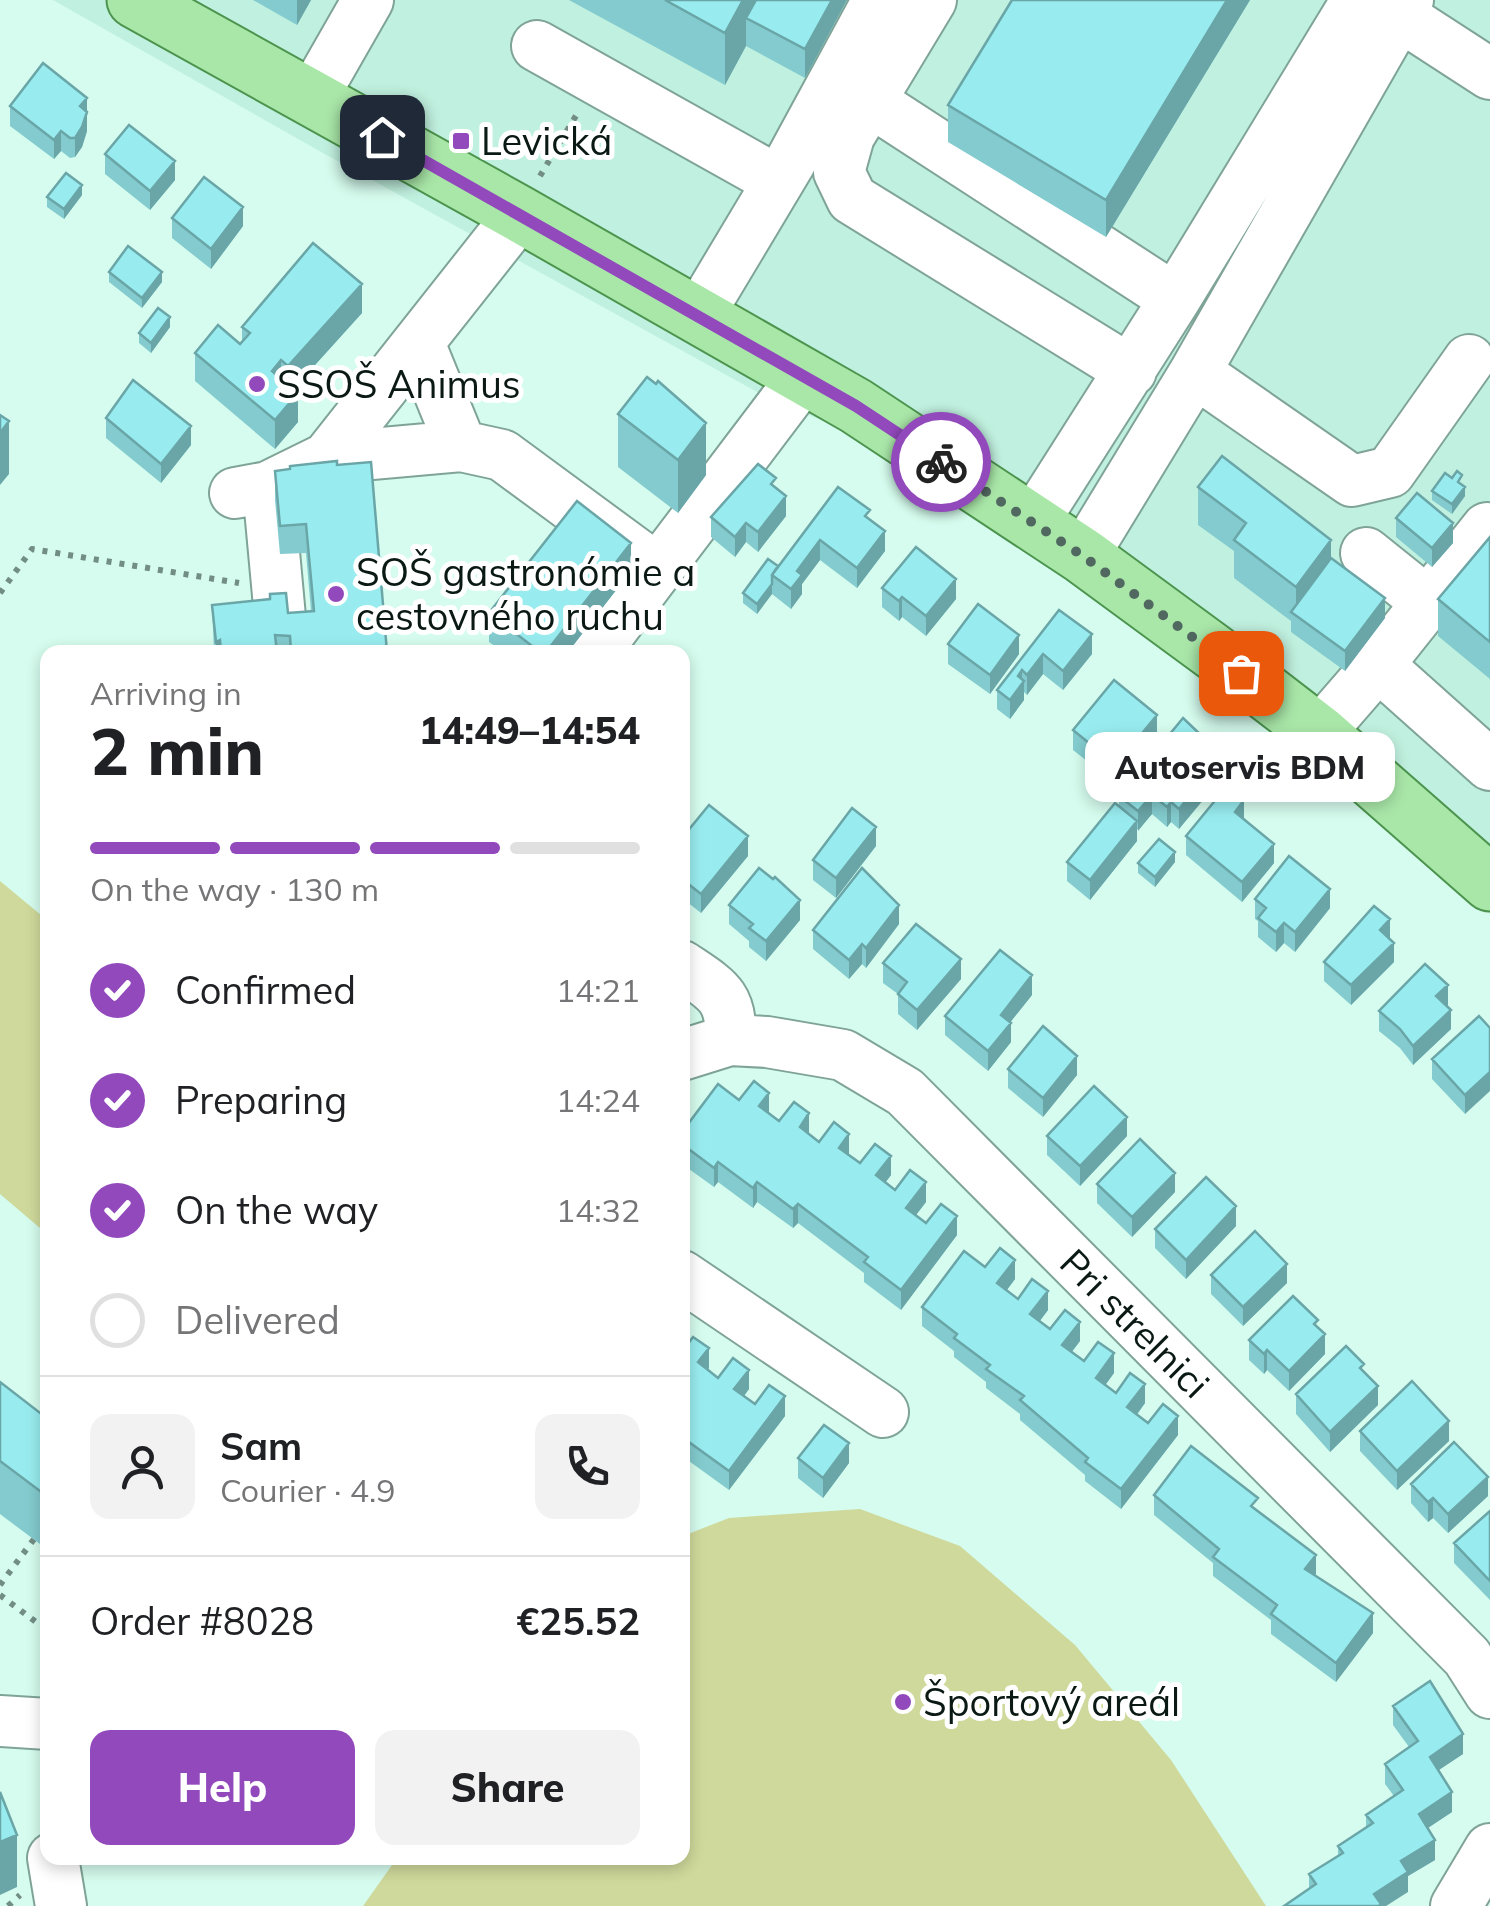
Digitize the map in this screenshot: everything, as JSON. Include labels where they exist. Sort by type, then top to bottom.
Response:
[{"type":"main road","points":[[134,0],[856,406],[1083,556],[1319,732],[1490,884]]},
{"type":"street","points":[[312,98],[368,0]]},
{"type":"street","points":[[698,316],[878,0]]},
{"type":"street","points":[[931,0],[849,136],[839,172],[852,199],[1131,371]]},
{"type":"street","points":[[1388,5],[1490,74]]},
{"type":"street","points":[[1033,522],[1174,299],[1388,5]]},
{"type":"street","points":[[1083,556],[1196,372],[1388,5]]},
{"type":"street","points":[[537,46],[778,181]]},
{"type":"street","points":[[870,101],[1174,299]]},
{"type":"street","points":[[327,458],[504,234]]},
{"type":"street","points":[[419,343],[462,446]]},
{"type":"street","points":[[1196,372],[1352,481],[1390,472],[1468,360]]},
{"type":"street","points":[[600,645],[804,376]]},
{"type":"street","points":[[279,603],[252,490],[327,458],[462,446],[502,456],[657,569]]},
{"type":"street","points":[[1319,732],[1487,528]]},
{"type":"street","points":[[1366,553],[1427,602]]},
{"type":"street","points":[[1378,665],[1490,766]]},
{"type":"street","points":[[690,971],[716,988],[728,1006],[732,1018],[730,1040]]},
{"type":"street","name":"Pri strelnici","points":[[690,1052],[730,1040],[768,1042],[843,1055],[905,1092],[1466,1657],[1490,1692]]},
{"type":"street","points":[[690,1281],[883,1412]]},
{"type":"street","points":[[0,1721],[40,1704]]},
{"type":"street","points":[[1456,1906],[1490,1848]]},
{"type":"street","points":[[54,1865],[61,1906]]},
{"type":"path","points":[[0,593],[32,550],[279,603]]},
{"type":"path","points":[[0,1585],[34,1539]]},
{"type":"path","points":[[0,1596],[40,1625]]},
{"type":"shaded area","points":[[53,0],[1490,0],[1490,914],[1394,821],[1183,650],[887,447],[770,399]]},
{"type":"green space","points":[[0,881],[40,914],[40,1228],[0,1194]]},
{"type":"green space","name":"Športový areál","points":[[860,1509],[960,1546],[1075,1645],[1171,1760],[1266,1906],[363,1906],[392,1865],[690,1865],[690,1533],[729,1518]]},
{"type":"building","points":[[665,0],[743,0],[725,33]]},
{"type":"building","points":[[756,0],[832,0],[805,49],[746,18]]},
{"type":"building","points":[[1012,0],[1227,0],[1106,200],[948,105]]},
{"type":"building","points":[[43,63],[87,98],[80,106],[87,112],[75,138],[61,131],[54,140],[10,106]]},
{"type":"building","points":[[129,125],[175,161],[150,191],[105,154]]},
{"type":"building","points":[[66,173],[82,185],[64,209],[47,197]]},
{"type":"building","points":[[204,177],[243,207],[211,249],[172,218]]},
{"type":"building","points":[[313,243],[362,284],[288,366],[281,360],[272,371],[298,393],[275,420],[195,353],[218,325],[240,344],[250,333],[242,327]]},
{"type":"building","points":[[128,246],[162,272],[142,298],[109,272]]},
{"type":"building","points":[[158,308],[170,317],[151,343],[139,333]]},
{"type":"building","points":[[647,377],[656,384],[658,381],[706,423],[678,460],[618,414]]},
{"type":"building","points":[[133,380],[191,426],[161,464],[106,418]]},
{"type":"building","points":[[0,415],[9,421],[0,433]]},
{"type":"building","points":[[1222,456],[1331,540],[1296,587],[1234,540],[1246,523],[1198,487]]},
{"type":"building","points":[[371,462],[386,645],[291,645],[290,636],[275,635],[276,645],[216,642],[212,605],[270,599],[270,594],[286,593],[288,613],[314,611],[306,524],[280,526],[275,471],[290,466]]},
{"type":"building","points":[[758,464],[776,478],[771,484],[786,496],[758,532],[746,523],[735,537],[711,517]]},
{"type":"building","points":[[1457,471],[1462,475],[1458,482],[1465,487],[1452,504],[1432,491],[1445,473],[1452,478]]},
{"type":"building","points":[[838,487],[870,510],[865,516],[885,531],[857,568],[820,540],[797,571],[802,575],[791,589],[772,575]]},
{"type":"building","points":[[1417,493],[1453,523],[1432,548],[1396,518]]},
{"type":"building","points":[[577,501],[631,543],[551,645],[531,645],[489,613]]},
{"type":"building","points":[[1490,537],[1490,642],[1438,599]]},
{"type":"building","points":[[916,547],[956,579],[926,616],[902,597],[899,601],[882,588]]},
{"type":"building","points":[[1331,558],[1385,598],[1345,651],[1291,612]]},
{"type":"building","points":[[768,559],[778,566],[772,584],[757,604],[743,593]]},
{"type":"building","points":[[978,604],[1019,635],[990,675],[948,644]]},
{"type":"building","points":[[1059,610],[1092,634],[1063,671],[1043,654],[1027,675],[1022,670],[1018,676],[1024,681],[1010,700],[997,690]]},
{"type":"building","points":[[1114,680],[1157,715],[1116,765],[1073,730]]},
{"type":"building","points":[[1183,718],[1223,756],[1179,809],[1171,802],[1167,807],[1152,795],[1138,811],[1119,796]]},
{"type":"building","points":[[1227,786],[1244,800],[1235,812],[1274,844],[1242,882],[1186,836]]},
{"type":"building","points":[[1115,803],[1137,821],[1090,880],[1067,862]]},
{"type":"building","points":[[709,805],[748,836],[701,894],[690,885],[690,828]]},
{"type":"building","points":[[852,808],[876,827],[836,878],[813,860]]},
{"type":"building","points":[[1159,839],[1175,852],[1155,877],[1138,863]]},
{"type":"building","points":[[1289,856],[1330,889],[1295,932],[1284,923],[1276,932],[1258,918],[1266,908],[1255,899]]},
{"type":"building","points":[[759,868],[800,900],[766,941],[749,928],[753,924],[729,905]]},
{"type":"building","points":[[862,868],[899,905],[866,948],[862,944],[849,960],[813,930]]},
{"type":"building","points":[[1374,906],[1390,919],[1380,930],[1394,943],[1351,985],[1324,962]]},
{"type":"building","points":[[916,924],[961,959],[917,1010],[898,994],[907,982],[883,963]]},
{"type":"building","points":[[1000,950],[1032,975],[1001,1015],[1011,1023],[988,1051],[945,1016]]},
{"type":"building","points":[[1425,964],[1448,985],[1436,996],[1451,1010],[1413,1046],[1379,1011]]},
{"type":"building","points":[[1479,1016],[1490,1028],[1490,1072],[1465,1095],[1432,1059]]},
{"type":"building","points":[[1043,1026],[1077,1056],[1043,1098],[1008,1069]]},
{"type":"building","points":[[754,1081],[769,1093],[759,1106],[779,1121],[794,1102],[809,1113],[800,1127],[819,1142],[834,1122],[849,1134],[839,1148],[860,1163],[875,1144],[891,1156],[876,1175],[895,1190],[910,1170],[926,1182],[906,1208],[926,1223],[941,1204],[957,1216],[901,1290],[864,1262],[868,1257],[798,1204],[793,1209],[757,1182],[753,1188],[718,1162],[714,1168],[690,1150],[690,1121],[718,1084],[739,1100]]},
{"type":"building","points":[[1094,1086],[1127,1117],[1080,1166],[1047,1136]]},
{"type":"building","points":[[1140,1139],[1175,1173],[1132,1217],[1097,1184]]},
{"type":"building","points":[[1206,1177],[1236,1206],[1186,1260],[1155,1229]]},
{"type":"building","points":[[1255,1231],[1287,1264],[1243,1307],[1211,1275]]},
{"type":"building","points":[[1000,1248],[1015,1260],[997,1283],[1018,1299],[1032,1279],[1048,1291],[1030,1314],[1050,1329],[1065,1310],[1080,1322],[1062,1345],[1084,1361],[1098,1342],[1114,1353],[1096,1378],[1116,1393],[1130,1373],[1145,1384],[1127,1407],[1148,1423],[1163,1404],[1178,1416],[1121,1489],[1085,1462],[1088,1458],[1020,1400],[1024,1396],[986,1369],[990,1365],[922,1307],[964,1251],[985,1267]]},
{"type":"building","points":[[1293,1296],[1318,1320],[1314,1324],[1325,1334],[1289,1371],[1267,1350],[1264,1354],[1249,1340]]},
{"type":"building","points":[[693,1337],[709,1348],[698,1362],[718,1378],[733,1358],[749,1370],[734,1389],[755,1404],[769,1385],[785,1396],[729,1471],[690,1443]]},
{"type":"building","points":[[1346,1346],[1378,1386],[1330,1432],[1296,1394]]},
{"type":"building","points":[[1412,1381],[1449,1421],[1397,1471],[1360,1431]]},
{"type":"building","points":[[0,1382],[40,1413],[40,1491],[0,1461]]},
{"type":"building","points":[[824,1425],[849,1443],[823,1478],[798,1458]]},
{"type":"building","points":[[1454,1442],[1488,1477],[1448,1514],[1433,1498],[1428,1502],[1411,1484]]},
{"type":"building","points":[[1191,1446],[1258,1498],[1251,1506],[1316,1555],[1305,1569],[1373,1613],[1336,1663],[1271,1614],[1277,1605],[1213,1557],[1219,1549],[1154,1495]]},
{"type":"building","points":[[1490,1511],[1490,1581],[1454,1543]]},
{"type":"building","points":[[1430,1681],[1463,1734],[1430,1757],[1452,1792],[1419,1814],[1435,1840],[1401,1861],[1408,1872],[1374,1894],[1379,1906],[1284,1906],[1316,1884],[1309,1874],[1343,1853],[1338,1846],[1373,1823],[1366,1815],[1403,1790],[1385,1764],[1418,1741],[1393,1706]]},
{"type":"building","points":[[0,1792],[17,1835],[0,1842]]},
{"type":"way so far","points":[[941,462],[1083,556],[1241,673]]},
{"type":"place","name":"Levická","points":[[461,141]]},
{"type":"place","name":"SSOŠ Animus","points":[[257,384]]},
{"type":"place","name":"SOŠ gastronómie a cestovného ruchu","points":[[336,594]]},
{"type":"place","name":"Autoservis BDM","points":[[1241,673]]},
{"type":"place","name":"Športový areál","points":[[903,1702]]},
{"type":"route","points":[[382,137],[856,406],[941,462]]}]
